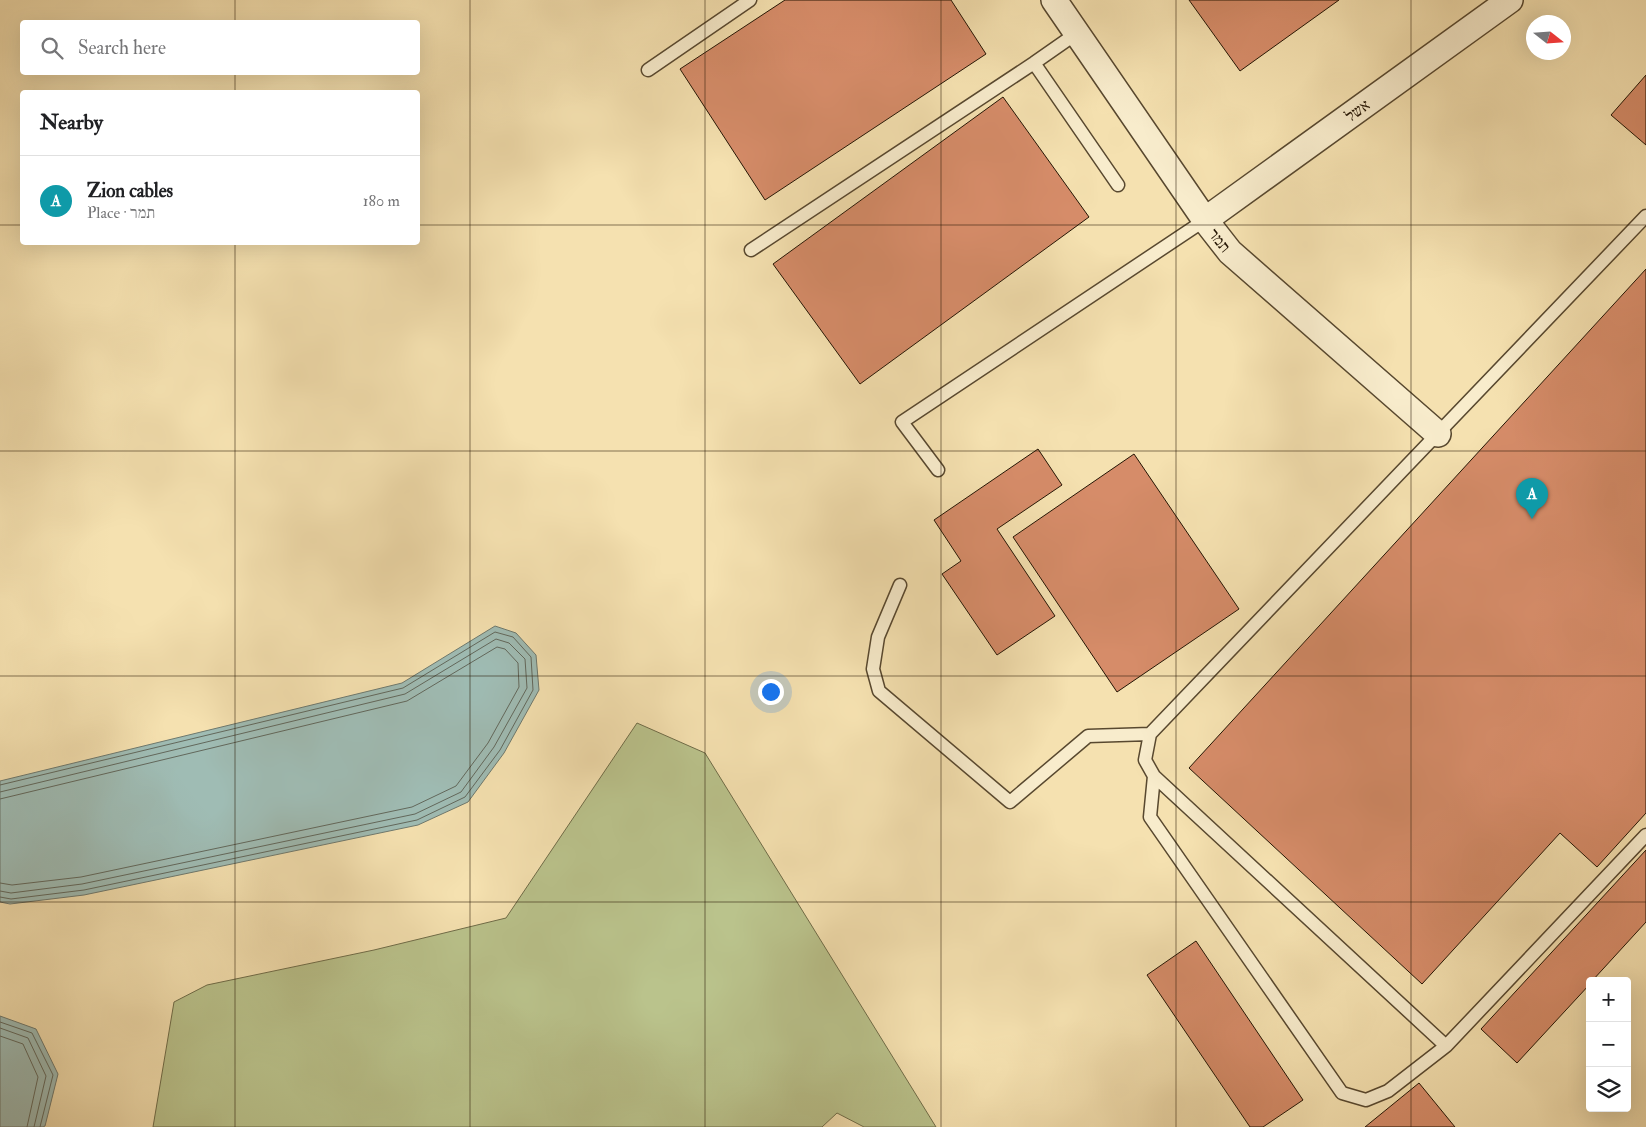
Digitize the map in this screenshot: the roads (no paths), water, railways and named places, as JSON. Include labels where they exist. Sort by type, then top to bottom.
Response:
[{"type":"street","name":"תמר","points":[[1054,0],[1205,220],[1230,252],[1438,434]]},
{"type":"street","name":"אשל","points":[[1205,220],[1510,0]]},
{"type":"lane","points":[[648,70],[750,0]]},
{"type":"lane","points":[[751,250],[1034,63],[1077,32]]},
{"type":"lane","points":[[1034,63],[1118,186]]},
{"type":"lane","points":[[1446,1046],[1154,776],[1145,760],[1150,734],[1646,216]]},
{"type":"lane","points":[[938,470],[902,422],[1205,220]]},
{"type":"lane","points":[[900,585],[878,637],[873,668],[879,691],[1010,802],[1088,736],[1150,734]]},
{"type":"lane","points":[[1154,776],[1150,818],[1342,1093],[1366,1100],[1388,1091],[1446,1046],[1646,835]]},
{"type":"water","points":[[495,626],[516,633],[536,655],[539,690],[504,753],[468,802],[418,825],[84,895],[10,904],[0,902],[0,781],[402,683]]},
{"type":"water","points":[[0,1016],[36,1029],[58,1074],[45,1126],[43,1127],[0,1127]]},
{"type":"place","name":"Zion cables","points":[[1532,519]]}]
